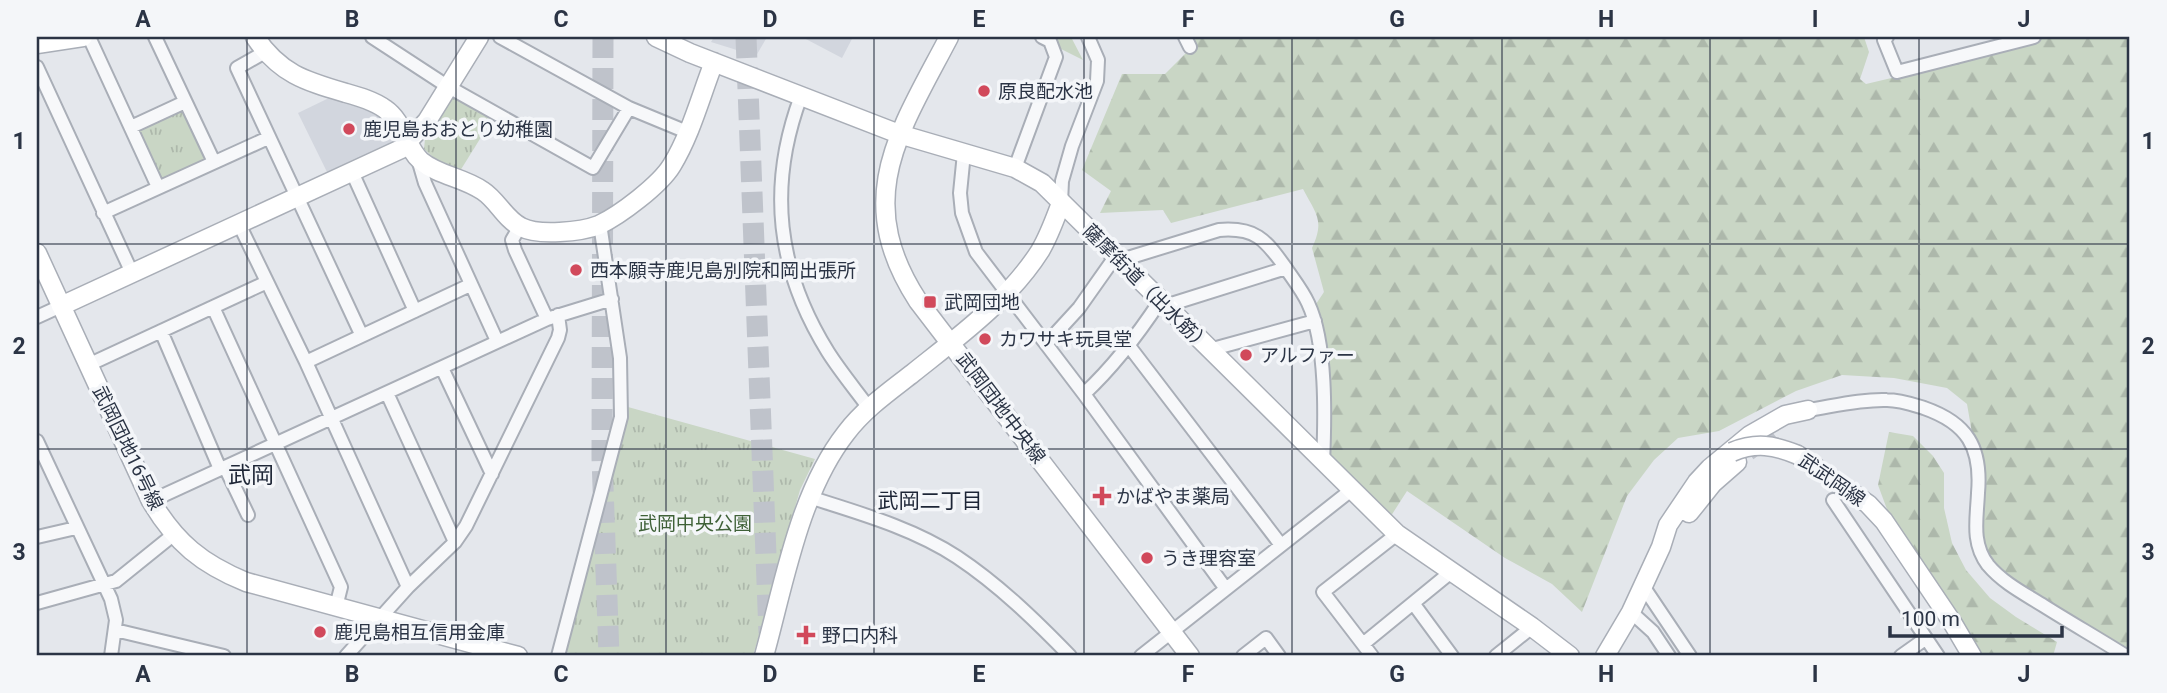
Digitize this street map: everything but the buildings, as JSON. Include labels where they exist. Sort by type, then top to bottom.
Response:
[{"type":"street","points":[[37,44],[83,37]]},
{"type":"street","points":[[89,37],[158,187]]},
{"type":"street","points":[[156,37],[214,162]]},
{"type":"street","points":[[254,37],[265,52],[298,78],[356,95],[380,106],[393,116],[413,150],[425,183],[497,341]]},
{"type":"street","points":[[372,37],[447,86],[593,168],[629,108]]},
{"type":"street","points":[[413,150],[447,86],[479,37]]},
{"type":"street","points":[[500,37],[629,108],[687,132]]},
{"type":"street","name":"薩摩街道（出水筋）","points":[[656,37],[899,134],[1014,168],[1042,183],[1396,534],[1570,656]]},
{"type":"street","name":"武岡団地中央線","points":[[949,37],[899,134],[889,164],[885,194],[890,237],[910,288],[1190,656]]},
{"type":"street","points":[[1014,168],[1056,57],[1050,41],[1041,37]]},
{"type":"street","points":[[764,656],[809,497],[828,458],[847,431],[869,408],[1007,293],[1041,250],[1061,203],[1065,169],[1094,92],[1099,69],[1088,37]]},
{"type":"street","points":[[1886,37],[1884,40],[1897,72],[2034,37]]},
{"type":"street","points":[[265,52],[237,68],[361,334]]},
{"type":"street","points":[[37,317],[401,149],[413,150],[436,171],[484,191],[520,226],[537,231],[560,232],[600,224],[617,214],[665,175],[678,156],[714,62]]},
{"type":"street","points":[[37,67],[132,273]]},
{"type":"street","points":[[801,96],[782,164],[782,209],[787,261],[796,289],[828,353],[869,408]]},
{"type":"street","points":[[131,127],[185,102]]},
{"type":"street","points":[[103,213],[268,138]]},
{"type":"street","points":[[964,153],[960,193],[968,234],[976,252],[1084,394],[1226,589]]},
{"type":"street","points":[[352,172],[415,311]]},
{"type":"street","points":[[239,224],[306,362],[408,587]]},
{"type":"street","points":[[558,656],[621,417],[622,383],[600,224]]},
{"type":"street","points":[[346,656],[408,587],[455,542],[466,526],[558,338],[560,330],[515,250],[513,240],[520,226]]},
{"type":"street","points":[[1046,344],[1079,308],[1116,259],[1219,230],[1245,230],[1257,235],[1270,246],[1301,289],[1315,321],[1320,340],[1323,463]]},
{"type":"street","name":"武岡団地16号線","points":[[37,253],[151,501],[173,535],[194,554],[221,572],[246,582],[518,656]]},
{"type":"street","points":[[1084,394],[1104,375],[1162,304],[1286,268]]},
{"type":"street","points":[[88,365],[267,282]]},
{"type":"street","points":[[306,362],[470,285]]},
{"type":"street","points":[[151,501],[497,341],[553,317],[612,299]]},
{"type":"street","points":[[213,307],[341,587],[336,607]]},
{"type":"street","points":[[1209,350],[1315,321]]},
{"type":"street","points":[[161,331],[222,468],[248,515]]},
{"type":"street","points":[[1129,346],[1281,545]]},
{"type":"street","points":[[442,368],[492,474]]},
{"type":"street","points":[[387,393],[455,542]]},
{"type":"street","points":[[1734,457],[1750,435],[1785,415],[1808,410],[1887,400],[1904,401],[1948,417],[1962,428],[1972,444],[1977,462],[1979,491],[1975,518],[1976,534],[1979,550],[1988,564],[2010,585],[2126,656]]},
{"type":"street","points":[[1773,433],[1790,419],[1808,410]]},
{"type":"street","points":[[37,441],[111,599],[116,620],[111,656]]},
{"type":"street","name":"武武岡線","points":[[1605,656],[1631,612],[1661,547],[1668,524],[1698,482],[1710,468],[1757,445],[1780,447],[1798,455],[1868,504],[1884,521],[1972,656]]},
{"type":"street","points":[[1141,656],[1350,491]]},
{"type":"street","points":[[809,497],[885,522],[956,556],[994,584],[1035,620],[1069,656]]},
{"type":"street","points":[[1833,499],[1938,656]]},
{"type":"street","points":[[37,537],[76,528]]},
{"type":"street","points":[[1372,656],[1323,592],[1396,534]]},
{"type":"street","points":[[37,603],[116,581],[173,535]]},
{"type":"street","points":[[1363,644],[1451,572]]},
{"type":"street","points":[[1643,586],[1689,656]]},
{"type":"street","points":[[1413,604],[1452,656]]},
{"type":"street","points":[[1631,612],[1653,632],[1669,656]]},
{"type":"street","points":[[1496,656],[1532,627]]},
{"type":"street","points":[[116,630],[224,656]]},
{"type":"street","points":[[1243,656],[1266,638],[1279,656]]},
{"type":"street","points":[[1901,656],[1925,639]]},
{"type":"shaded area","points":[[714,37],[767,37],[756,56],[711,42]]},
{"type":"shaded area","points":[[802,37],[853,37],[842,58]]},
{"type":"shaded area","name":"鹿児島おおとり幼稚園","points":[[331,97],[376,112],[387,122],[395,137],[393,142],[327,172],[298,113]]},
{"type":"green space","points":[[1054,37],[1071,37],[1083,60],[1059,48]]},
{"type":"green space","points":[[1187,37],[1864,37],[1869,52],[1860,79],[1866,84],[1955,63],[2042,37],[2130,37],[2130,655],[2022,595],[1980,551],[1973,439],[1967,404],[1947,388],[1894,378],[1842,375],[1796,391],[1719,431],[1678,438],[1654,460],[1627,496],[1582,612],[1552,584],[1505,558],[1407,491],[1389,519],[1326,462],[1314,307],[1324,292],[1312,248],[1318,230],[1317,217],[1303,189],[1171,223],[1163,210],[1100,213],[1111,191],[1082,170],[1122,74],[1165,74],[1192,47]]},
{"type":"green space","points":[[452,98],[457,98],[493,118],[460,171],[442,165],[424,149],[425,139]]},
{"type":"green space","points":[[179,108],[184,110],[205,156],[203,162],[163,180],[159,178],[138,133],[139,127]]},
{"type":"green space","name":"武岡中央公園","points":[[628,407],[815,459],[800,490],[753,656],[583,656],[566,652],[625,430]]},
{"type":"green space","points":[[1889,432],[1913,436],[1933,456],[1944,473],[1944,508],[1952,543],[1966,570],[1990,598],[2057,642],[2053,656],[1983,656],[1955,609],[1891,520],[1878,485]]},
{"type":"tunnel","points":[[603,37],[602,458],[609,656]]},
{"type":"tunnel","points":[[746,37],[769,633]]},
{"type":"tunnel","points":[[1748,452],[1773,433]]},
{"type":"place","name":"原良配水池","points":[[984,91]]},
{"type":"place","name":"鹿児島おおとり幼稚園","points":[[349,129]]},
{"type":"place","name":"西本願寺鹿児島別院和岡出張所","points":[[576,270]]},
{"type":"place","name":"武岡団地","points":[[930,302]]},
{"type":"place","name":"カワサキ玩具堂","points":[[985,339]]},
{"type":"place","name":"アルファー","points":[[1246,355]]},
{"type":"place","name":"かばやま薬局","points":[[1102,496]]},
{"type":"place","name":"うき理容室","points":[[1147,558]]},
{"type":"place","name":"鹿児島相互信用金庫","points":[[320,632]]},
{"type":"place","name":"野口内科","points":[[806,635]]},
{"type":"district","name":"武岡","points":[[251,475]]},
{"type":"district","name":"武岡二丁目","points":[[930,501]]}]
